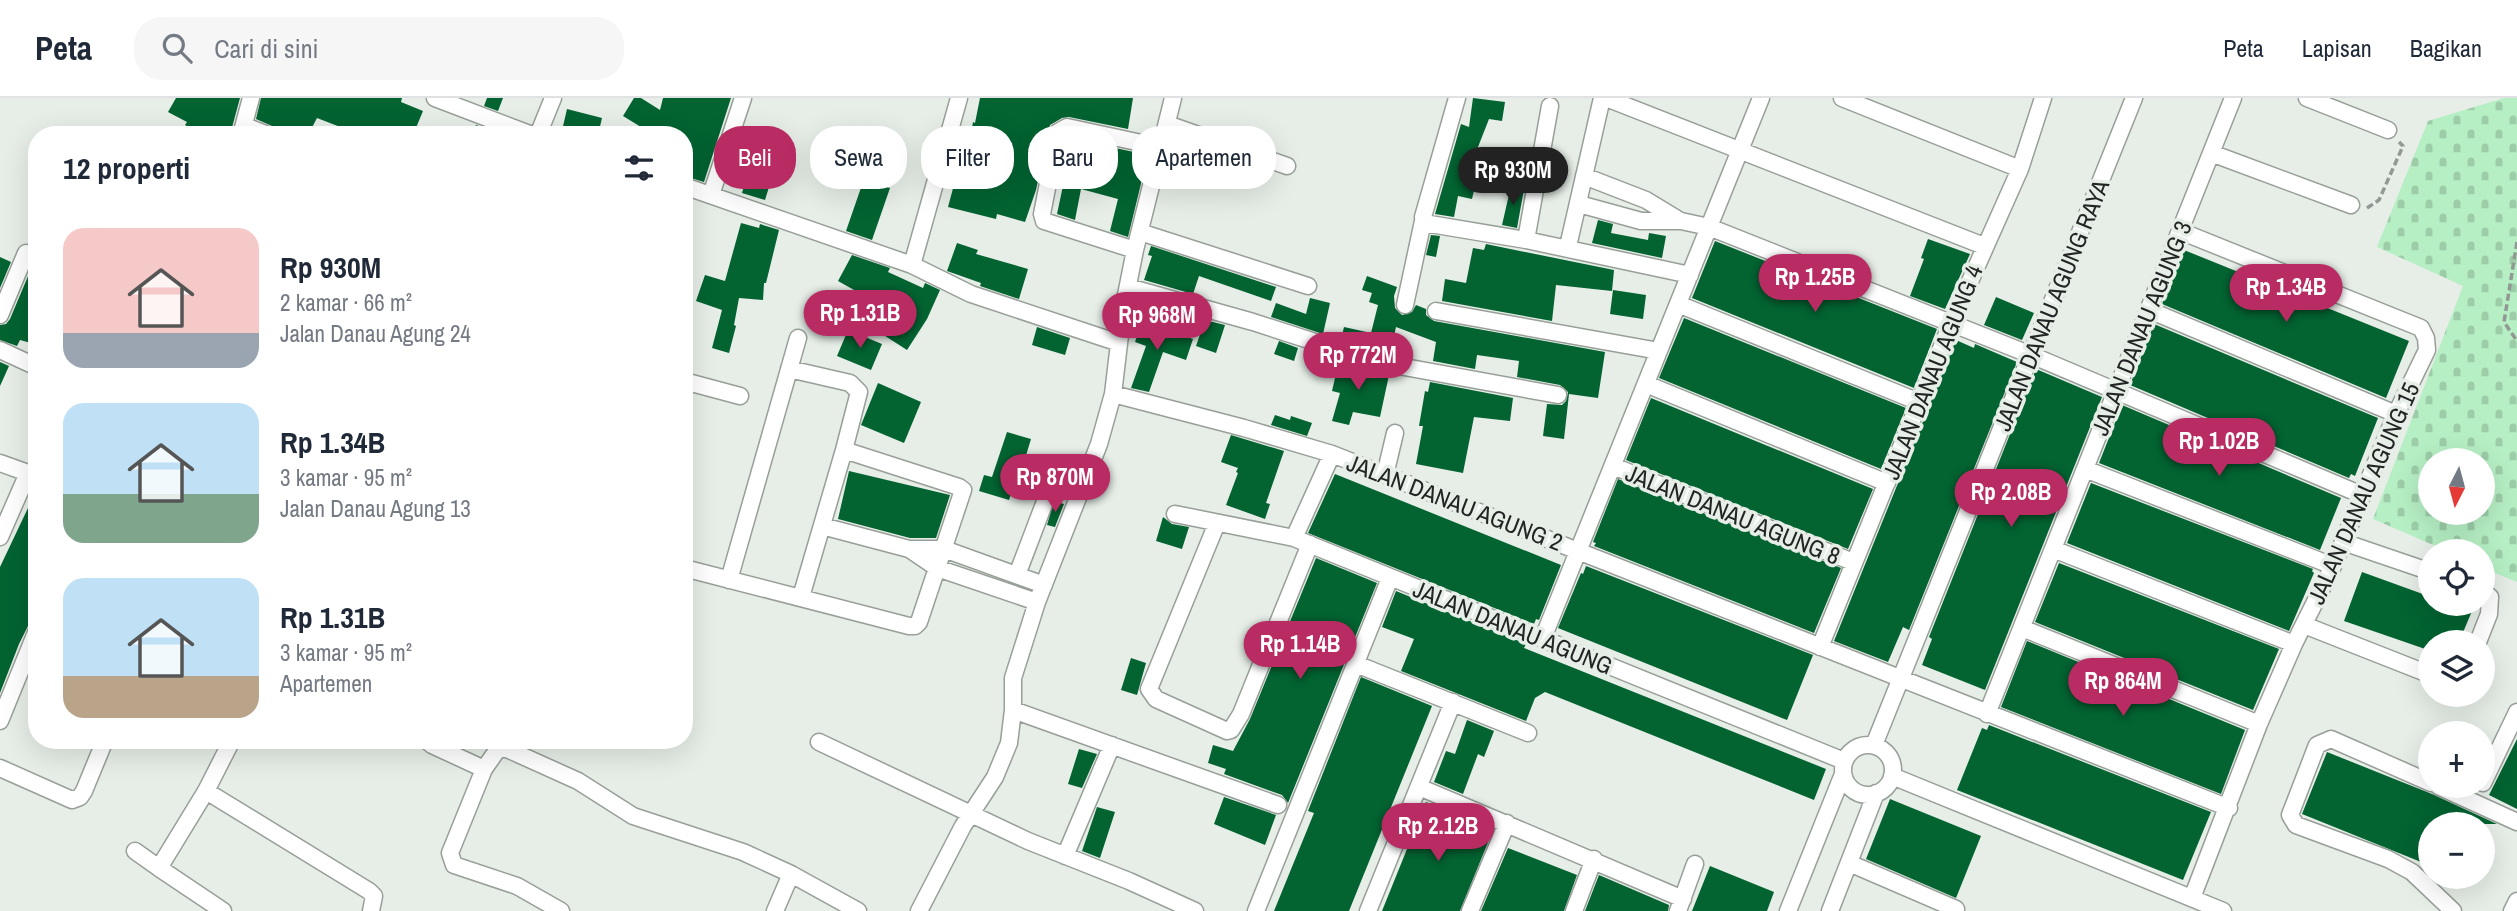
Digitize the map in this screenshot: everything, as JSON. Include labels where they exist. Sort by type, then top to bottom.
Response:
[{"type":"street","points":[[244,126],[251,98]]},
{"type":"street","points":[[435,98],[508,126]]},
{"type":"street","points":[[542,126],[553,98]]},
{"type":"street","points":[[711,195],[743,98]]},
{"type":"street","points":[[912,265],[959,98]]},
{"type":"street","points":[[1173,98],[1167,124],[1287,166]]},
{"type":"street","points":[[1405,305],[1423,221],[1457,98]]},
{"type":"street","points":[[1569,242],[1604,98],[1984,246]]},
{"type":"street","points":[[1543,638],[1761,98]]},
{"type":"street","points":[[1842,98],[2020,169]]},
{"type":"street","name":"JALAN DANAU AGUNG 4","points":[[1820,647],[1951,324],[2020,169],[2043,98]]},
{"type":"street","name":"JALAN DANAU AGUNG RAYA","points":[[1874,746],[2134,98]]},
{"type":"street","name":"JALAN DANAU AGUNG 3","points":[[1987,714],[2233,98]]},
{"type":"street","points":[[2307,98],[2388,130]]},
{"type":"street","points":[[1525,240],[1550,106]]},
{"type":"street","points":[[1132,142],[1067,127],[1058,132],[1042,214],[1044,221],[1052,225],[1135,250]]},
{"type":"street","points":[[2211,153],[2351,205]]},
{"type":"street","points":[[1584,176],[1646,200],[1681,221]]},
{"type":"street","points":[[693,189],[912,265],[971,294],[1119,343]]},
{"type":"street","points":[[919,911],[971,815],[995,777],[1009,743],[1013,678],[1037,602],[1099,444],[1113,394],[1128,287],[1150,189]]},
{"type":"street","points":[[1579,204],[1641,221],[1681,221],[1709,227],[2031,355],[2362,495]]},
{"type":"street","points":[[1423,221],[1427,225],[1525,240],[1690,275]]},
{"type":"street","name":"JALAN DANAU AGUNG 15","points":[[2180,231],[2421,328],[2426,338],[2427,350],[2396,414],[2333,566],[2294,644],[2259,724],[2229,808],[2192,898]]},
{"type":"street","points":[[1140,232],[1308,286]]},
{"type":"street","points":[[0,315],[26,253]]},
{"type":"street","points":[[1128,287],[1253,322],[1377,362],[1558,395]]},
{"type":"street","points":[[1678,304],[1919,402]]},
{"type":"street","points":[[2149,310],[2396,414]]},
{"type":"street","points":[[1436,311],[1659,351]]},
{"type":"street","points":[[729,580],[798,338]]},
{"type":"street","points":[[0,350],[28,363]]},
{"type":"street","points":[[789,369],[849,383],[859,392],[801,597]]},
{"type":"street","points":[[693,384],[740,397]]},
{"type":"street","points":[[1646,384],[1886,483]]},
{"type":"street","name":"JALAN DANAU AGUNG 2","points":[[1113,394],[1332,454],[2229,808]]},
{"type":"street","points":[[1385,475],[1395,433]]},
{"type":"street","points":[[693,570],[915,626],[919,622],[963,490],[844,450]]},
{"type":"street","points":[[1294,538],[1332,454]]},
{"type":"street","points":[[0,463],[28,473],[0,537]]},
{"type":"street","name":"JALAN DANAU AGUNG 8","points":[[1613,466],[1853,562]]},
{"type":"street","points":[[2085,469],[2333,566]]},
{"type":"street","points":[[1017,575],[1044,504]]},
{"type":"street","name":"JALAN DANAU AGUNG","points":[[1175,514],[1294,538],[1310,544],[1543,638],[1844,767]]},
{"type":"street","points":[[1217,523],[1149,689],[1156,699],[1227,731],[1231,730],[1241,714],[1310,544]]},
{"type":"street","points":[[822,526],[909,549],[944,549],[1044,584]]},
{"type":"street","points":[[2343,542],[2418,568]]},
{"type":"street","points":[[909,549],[937,568],[1037,602]]},
{"type":"street","points":[[2053,549],[2294,644]]},
{"type":"street","points":[[1256,911],[1390,578]]},
{"type":"street","points":[[2304,625],[2418,670]]},
{"type":"street","points":[[2022,628],[2259,724]]},
{"type":"street","points":[[0,721],[28,652]]},
{"type":"street","points":[[1356,664],[1528,733]]},
{"type":"street","points":[[1368,911],[1453,702]]},
{"type":"street","points":[[1013,710],[1278,805]]},
{"type":"street","points":[[2495,759],[2516,714]]},
{"type":"street","points":[[2418,777],[2331,739],[2323,741],[2317,745],[2290,815],[2296,825],[2388,859],[2412,873],[2453,911]]},
{"type":"street","points":[[820,742],[971,815],[1195,911]]},
{"type":"street","points":[[1788,911],[1844,767],[1856,748],[1868,744],[1881,748],[1891,760],[1892,776],[1883,790],[1861,794],[1849,786],[1844,767]]},
{"type":"street","points":[[1065,856],[1112,745]]},
{"type":"street","points":[[0,768],[72,800],[80,797],[84,791],[101,749]]},
{"type":"street","points":[[159,868],[206,791],[227,749]]},
{"type":"street","points":[[441,749],[484,769]]},
{"type":"street","points":[[561,911],[517,886],[454,865],[450,853],[484,769],[498,749],[507,749],[578,781],[633,816],[743,852],[791,874],[858,911]]},
{"type":"street","points":[[1892,776],[2223,911]]},
{"type":"street","points":[[1419,787],[1594,859],[1681,905],[1695,863]]},
{"type":"street","points":[[206,791],[369,891],[374,897],[372,911]]},
{"type":"street","points":[[1830,911],[1876,793]]},
{"type":"street","points":[[2465,798],[2517,822]]},
{"type":"street","points":[[2474,802],[2476,798]]},
{"type":"street","points":[[1470,911],[1507,824]]},
{"type":"street","points":[[135,851],[223,911]]},
{"type":"street","points":[[1574,911],[1594,859]]},
{"type":"street","points":[[1849,863],[1956,909]]},
{"type":"street","points":[[775,911],[791,874]]},
{"type":"street","points":[[2512,911],[2517,901]]},
{"type":"path","points":[[2351,205],[2368,208],[2379,200],[2403,146],[2388,130]]},
{"type":"path","points":[[2517,242],[2504,322],[2517,341]]},
{"type":"green space","points":[[2504,98],[2517,98],[2517,582],[2495,573],[2495,539],[2419,539],[2373,519],[2463,286],[2377,247],[2428,121]]},
{"type":"building","points":[[176,98],[240,98],[232,126],[187,126],[187,122],[168,112]]},
{"type":"building","points":[[261,98],[402,98],[401,102],[423,111],[417,126],[338,126],[317,118],[313,126],[272,126],[256,119]]},
{"type":"building","points":[[487,98],[503,98],[498,111],[484,106]]},
{"type":"building","points":[[634,98],[641,98],[660,110],[663,98],[731,98],[722,126],[714,126],[714,151],[704,182],[693,179],[693,126],[639,126],[623,116]]},
{"type":"building","points":[[980,98],[1133,98],[1128,129],[1069,117],[1050,126],[1028,126],[1028,189],[1036,189],[1025,222],[997,214],[996,219],[948,207],[953,189],[1014,189],[1014,126],[972,126],[973,122],[975,123]]},
{"type":"building","points":[[1473,98],[1505,102],[1502,121],[1489,119],[1478,147],[1469,180],[1476,182],[1472,199],[1458,196],[1454,217],[1435,214],[1461,124],[1469,127]]},
{"type":"building","points":[[567,109],[602,118],[600,126],[563,126]]},
{"type":"building","points":[[1118,149],[1132,152],[1132,189],[1140,189],[1128,237],[1110,231],[1118,199],[1081,189],[1118,189]]},
{"type":"building","points":[[1511,186],[1524,189],[1517,228],[1502,225]]},
{"type":"building","points":[[743,189],[768,189],[765,200],[742,193]]},
{"type":"building","points":[[861,189],[890,189],[872,240],[846,231]]},
{"type":"building","points":[[1062,189],[1081,189],[1075,220],[1057,214]]},
{"type":"building","points":[[1598,220],[1613,224],[1611,233],[1648,240],[1649,233],[1666,236],[1662,258],[1592,243]]},
{"type":"building","points":[[741,223],[759,228],[760,224],[779,230],[764,283],[763,300],[739,298],[729,353],[712,348],[722,310],[696,301],[705,275],[725,281]]},
{"type":"building","points":[[1431,235],[1440,236],[1436,257],[1426,255]]},
{"type":"building","points":[[1928,239],[1970,254],[1945,309],[1910,296],[1924,259],[1921,258]]},
{"type":"building","points":[[1715,241],[1937,329],[1914,388],[1692,298]]},
{"type":"building","points":[[957,243],[978,250],[976,254],[1028,269],[1019,299],[947,271]]},
{"type":"building","points":[[1486,244],[1614,270],[1612,291],[1556,285],[1552,321],[1442,301],[1445,279],[1466,283],[1473,248],[1484,250]]},
{"type":"building","points":[[1151,246],[1276,287],[1271,301],[1199,276],[1193,294],[1144,280],[1152,256],[1148,255]]},
{"type":"building","points":[[2184,250],[2409,341],[2386,398],[2162,304]]},
{"type":"building","points":[[852,255],[890,268],[888,272],[923,288],[925,283],[940,290],[927,319],[907,350],[882,334],[895,313],[838,281]]},
{"type":"building","points":[[0,257],[11,262],[0,288]]},
{"type":"building","points":[[28,276],[28,342],[20,340],[17,346],[0,340],[0,325],[6,324]]},
{"type":"building","points":[[1367,276],[1397,287],[1394,296],[1395,308],[1402,315],[1412,312],[1416,305],[1426,309],[1426,315],[1434,321],[1605,352],[1598,398],[1569,394],[1564,439],[1543,436],[1547,404],[1562,405],[1568,392],[1560,385],[1517,377],[1519,361],[1477,355],[1475,369],[1433,361],[1436,342],[1396,327],[1390,354],[1341,339],[1344,327],[1371,333],[1378,305],[1369,302],[1372,293],[1362,290]]},
{"type":"building","points":[[1613,290],[1646,295],[1643,319],[1610,314]]},
{"type":"building","points":[[1996,297],[2034,313],[2022,340],[1984,325]]},
{"type":"building","points":[[1310,298],[1330,303],[1323,334],[1271,317],[1276,303],[1306,314]]},
{"type":"building","points":[[1684,318],[1906,408],[1881,469],[1659,378]]},
{"type":"building","points":[[1205,320],[1225,325],[1216,353],[1196,346]]},
{"type":"building","points":[[1142,321],[1193,339],[1186,360],[1163,352],[1149,392],[1131,388],[1146,346],[1135,342]]},
{"type":"building","points":[[2154,324],[2378,418],[2355,476],[2351,474],[2349,478],[2130,385]]},
{"type":"building","points":[[1037,327],[1070,338],[1065,355],[1032,345]]},
{"type":"building","points":[[848,330],[882,344],[871,370],[837,356]]},
{"type":"building","points":[[1956,340],[1974,348],[1975,344],[2017,362],[1909,630],[1903,627],[1888,662],[1834,641]]},
{"type":"building","points":[[1279,341],[1298,348],[1294,361],[1274,354]]},
{"type":"building","points":[[1339,361],[1389,375],[1380,417],[1353,412],[1349,425],[1332,421],[1340,393],[1332,391]]},
{"type":"building","points":[[0,362],[9,366],[0,386]]},
{"type":"building","points":[[2036,369],[2102,397],[1985,690],[1922,665],[1932,639],[1929,637]]},
{"type":"building","points":[[1430,382],[1513,398],[1510,421],[1474,417],[1463,473],[1416,464],[1423,426],[1419,426],[1425,391],[1428,392]]},
{"type":"building","points":[[878,383],[921,402],[904,443],[861,425]]},
{"type":"building","points":[[1651,398],[1873,489],[1848,549],[1626,460]]},
{"type":"building","points":[[2122,405],[2341,498],[2320,550],[2099,463]]},
{"type":"building","points":[[1275,415],[1290,420],[1291,416],[1312,423],[1307,436],[1271,425]]},
{"type":"building","points":[[1007,432],[1031,439],[1024,462],[1061,474],[1055,495],[1015,482],[1009,500],[979,491],[984,475],[992,477]]},
{"type":"building","points":[[1231,435],[1284,451],[1266,503],[1270,504],[1265,519],[1226,505],[1238,473],[1238,468],[1221,462]]},
{"type":"building","points":[[849,471],[950,495],[936,538],[910,538],[838,519]]},
{"type":"building","points":[[1335,474],[1561,565],[1539,620],[1536,619],[1534,624],[1308,533]]},
{"type":"building","points":[[1618,479],[1841,568],[1814,633],[1594,546],[1596,543],[1593,542]]},
{"type":"building","points":[[2091,483],[2313,569],[2314,573],[2289,631],[2067,543]]},
{"type":"building","points":[[1054,501],[1064,504],[1055,527],[1047,525]]},
{"type":"building","points":[[28,508],[28,626],[0,693],[0,567]]},
{"type":"building","points":[[1163,517],[1172,524],[1189,527],[1182,549],[1156,541]]},
{"type":"building","points":[[1316,558],[1377,583],[1288,803],[1282,795],[1224,774],[1226,769],[1208,763],[1213,745],[1233,751],[1250,719]]},
{"type":"building","points":[[2059,563],[2279,649],[2253,710],[2035,622]]},
{"type":"building","points":[[1586,566],[1813,655],[1787,720],[1558,628]]},
{"type":"building","points":[[2362,572],[2418,592],[2418,616],[2470,616],[2464,630],[2418,630],[2418,647],[2344,621]]},
{"type":"building","points":[[1396,591],[1526,644],[1524,648],[1826,769],[1814,800],[1545,692],[1535,698],[1526,721],[1401,671],[1414,639],[1382,627]]},
{"type":"building","points":[[2027,641],[2245,730],[2221,794],[2001,707]]},
{"type":"building","points":[[1131,658],[1146,663],[1137,695],[1121,690]]},
{"type":"building","points":[[1361,677],[1432,706],[1349,911],[1274,911],[1314,813],[1308,811]]},
{"type":"building","points":[[1467,720],[1494,731],[1484,757],[1478,754],[1463,794],[1434,782],[1446,751],[1455,754]]},
{"type":"building","points":[[1989,725],[2211,812],[2183,880],[1957,790],[1982,728],[1987,730]]},
{"type":"building","points":[[2517,739],[2517,809],[2495,798],[2495,783]]},
{"type":"building","points":[[1079,749],[1097,754],[1082,788],[1068,784]]},
{"type":"building","points":[[2327,752],[2418,788],[2418,798],[2441,798],[2471,812],[2418,812],[2418,861],[2302,814]]},
{"type":"building","points":[[1224,797],[1276,815],[1265,845],[1214,824]]},
{"type":"building","points":[[1890,799],[1981,836],[1956,898],[1866,859]]},
{"type":"building","points":[[1426,802],[1490,829],[1486,839],[1489,840],[1460,911],[1382,911]]},
{"type":"building","points":[[1097,807],[1115,812],[1100,858],[1082,851]]},
{"type":"building","points":[[1508,848],[1577,875],[1564,911],[1481,911]]},
{"type":"building","points":[[1710,866],[1774,892],[1767,911],[1692,911]]},
{"type":"building","points":[[1599,875],[1669,905],[1668,911],[1585,911]]}]
